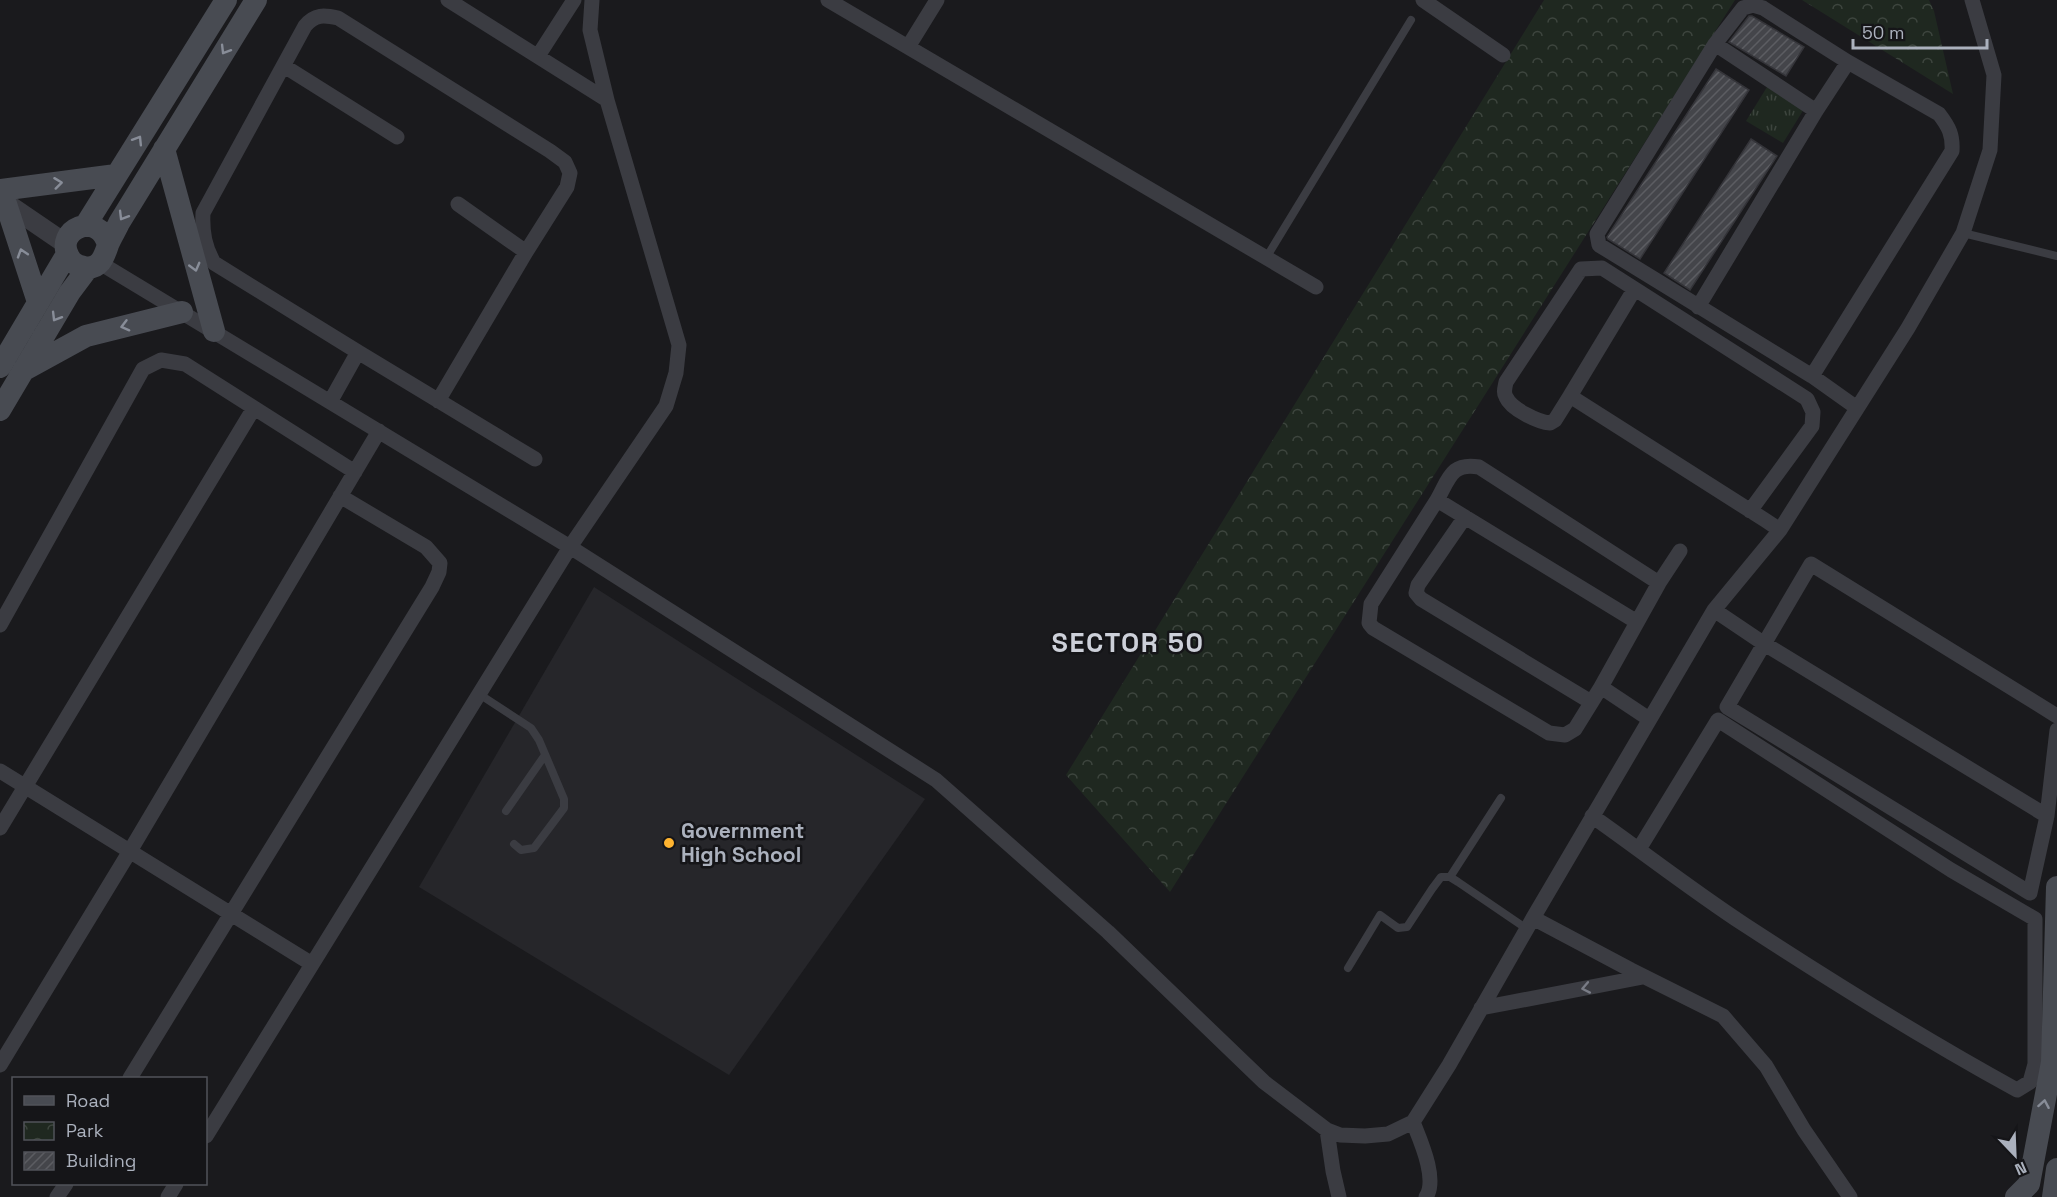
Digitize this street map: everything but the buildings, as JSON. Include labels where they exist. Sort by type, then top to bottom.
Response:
[{"type":"main road","points":[[85,226],[226,0]]},
{"type":"main road","points":[[0,410],[70,292],[98,259],[256,0]]},
{"type":"main road","points":[[164,149],[214,331]]},
{"type":"main road","points":[[38,302],[2,198],[117,176]]},
{"type":"main road","points":[[0,368],[38,302],[66,249],[70,233],[74,229],[85,226],[93,227],[106,237],[98,259]]},
{"type":"main road","points":[[66,249],[75,264],[98,259]]},
{"type":"main road","points":[[24,370],[86,336],[182,312]]},
{"type":"main road","points":[[2016,1197],[2029,1184],[2052,1062],[2057,887]]},
{"type":"main road","points":[[2053,1197],[2057,1170]]},
{"type":"street","points":[[448,0],[607,100]]},
{"type":"street","points":[[538,56],[574,0]]},
{"type":"street","points":[[207,1134],[570,547],[666,406],[676,373],[679,345],[607,100],[590,30],[592,0]]},
{"type":"street","points":[[828,0],[1316,287]]},
{"type":"street","points":[[908,47],[937,0]]},
{"type":"street","points":[[1423,0],[1503,55]]},
{"type":"street","points":[[98,259],[570,547],[936,780],[1108,932],[1264,1082],[1327,1130],[1340,1135],[1388,1134],[1413,1122],[1449,1065],[1714,610],[1780,530],[1908,328],[1962,233],[1990,150],[1994,75],[1972,0]]},
{"type":"street","points":[[1812,376],[1952,151],[1952,137],[1949,126],[1939,114],[1848,62],[1763,8],[1753,5],[1743,8],[1738,13],[1714,44],[1597,234],[1599,245],[1812,376],[1857,408]]},
{"type":"street","points":[[438,401],[567,187],[570,173],[565,162],[338,18],[320,15],[310,20],[203,213],[205,247],[214,263],[223,269],[438,401],[535,459]]},
{"type":"street","points":[[1714,44],[1816,111]]},
{"type":"street","points":[[1698,307],[1848,62]]},
{"type":"street","points":[[284,66],[397,137]]},
{"type":"street","points":[[2,198],[66,249]]},
{"type":"street","points":[[458,204],[526,252]]},
{"type":"street","points":[[1635,290],[1555,420],[1550,423],[1539,422],[1507,400],[1504,393],[1506,382],[1581,269],[1602,268],[1807,399],[1813,412],[1812,426],[1750,511]]},
{"type":"street","points":[[330,402],[358,352]]},
{"type":"street","points":[[0,625],[143,369],[161,360],[185,364],[355,472]]},
{"type":"street","points":[[1570,396],[1780,530]]},
{"type":"street","points":[[0,828],[254,408]]},
{"type":"street","points":[[0,1065],[379,431]]},
{"type":"street","points":[[1659,583],[1479,467],[1466,464],[1453,471],[1371,604],[1369,623],[1373,628],[1549,733],[1565,735],[1575,729],[1592,702],[1659,583],[1680,551]]},
{"type":"street","points":[[131,1077],[432,587],[439,572],[440,563],[426,547],[340,496]]},
{"type":"street","points":[[1437,500],[1637,622]]},
{"type":"street","points":[[1465,517],[1418,585],[1416,593],[1421,599],[1592,702]]},
{"type":"street","points":[[2057,716],[1811,564],[1727,707],[2030,893],[2047,816],[2057,730]]},
{"type":"street","points":[[1714,610],[1763,643],[2047,816]]},
{"type":"street","points":[[1601,687],[1649,719]]},
{"type":"street","points":[[1592,816],[1743,924],[1948,1052],[2017,1090],[2030,1082],[2035,1064],[2035,919],[1951,870],[1718,720],[1639,849]]},
{"type":"street","points":[[0,771],[312,964]]},
{"type":"street","points":[[1530,923],[1723,1016],[1766,1066],[1804,1130],[1850,1197]]},
{"type":"street","points":[[1481,1008],[1643,976]]},
{"type":"street","points":[[1413,1122],[1429,1169],[1430,1192],[1426,1197]]},
{"type":"street","points":[[1327,1130],[1339,1197]]},
{"type":"lane","points":[[1266,258],[1411,20]]},
{"type":"lane","points":[[1962,233],[2057,256]]},
{"type":"lane","points":[[479,694],[531,728],[564,799],[564,808],[534,848],[521,850],[514,844]]},
{"type":"lane","points":[[506,811],[545,755]]},
{"type":"lane","points":[[1450,877],[1501,798]]},
{"type":"lane","points":[[1348,968],[1380,915],[1398,928],[1407,927],[1442,877],[1450,877],[1530,923]]},
{"type":"shaded area","name":"Government High School","points":[[594,587],[925,799],[729,1075],[419,887]]},
{"type":"green space","points":[[1544,0],[1735,0],[1170,892],[1066,775]]},
{"type":"green space","points":[[1802,0],[1929,0],[1934,11],[1953,94]]},
{"type":"green space","points":[[1767,87],[1804,109],[1783,143],[1746,121]]},
{"type":"place","name":"Government High School","points":[[669,843]]},
{"type":"district","name":"SECTOR 50","points":[[1128,643]]}]
